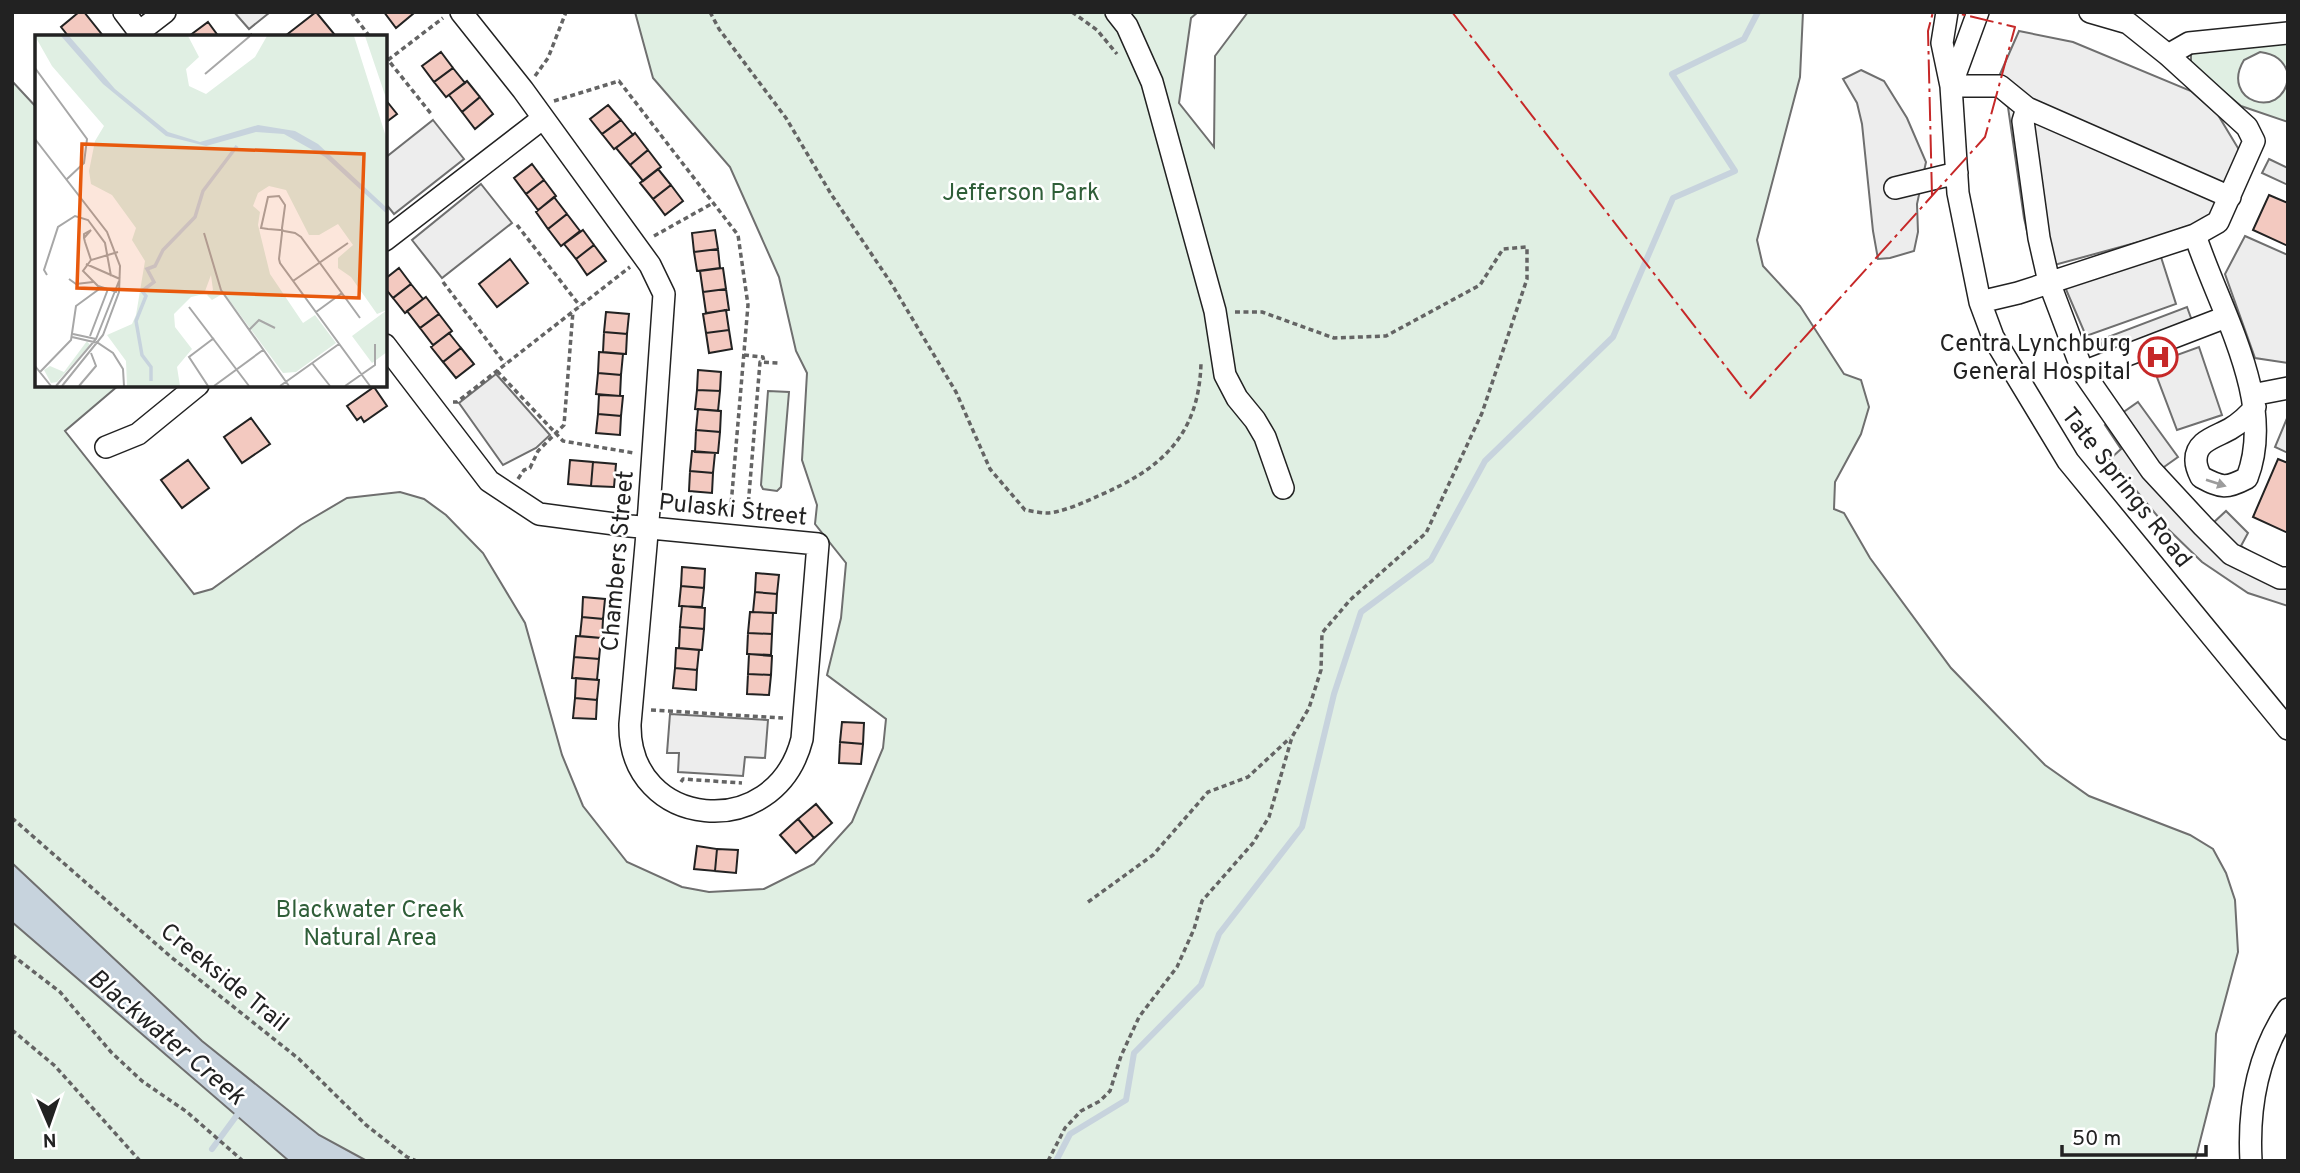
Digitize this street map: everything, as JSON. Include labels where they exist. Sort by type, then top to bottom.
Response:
[{"type":"street","points":[[124,12],[141,34],[165,12]]},
{"type":"street","points":[[1116,12],[1127,26],[1152,82],[1215,311],[1224,375],[1265,437],[1283,488]]},
{"type":"street","name":"Tate Springs Road","points":[[1948,12],[1942,43],[1951,86],[1958,193],[1980,302],[1993,337],[2068,461],[2288,729]]},
{"type":"street","name":"Tate Springs Road","points":[[1951,86],[1978,12]]},
{"type":"street","points":[[1980,302],[2195,235],[2218,222],[2254,141],[2247,127],[2168,55],[2127,23],[2092,12]]},
{"type":"street","name":"Chambers Street","points":[[453,14],[546,111],[650,265],[664,294],[629,739],[639,766],[657,789],[681,805],[709,811],[726,811],[757,802],[782,782],[798,754],[802,739],[818,544]]},
{"type":"street","points":[[2168,55],[2189,43],[2288,33]]},
{"type":"street","points":[[1951,86],[2000,86],[2027,108],[2230,197]]},
{"type":"street","points":[[2027,108],[2023,121],[2039,238],[2049,282],[2083,372],[2151,470],[2203,526],[2231,554],[2280,578],[2288,578]]},
{"type":"street","points":[[387,238],[546,111]]},
{"type":"street","points":[[1895,188],[1957,173]]},
{"type":"street","points":[[2195,235],[2249,378],[2253,401],[2288,388]]},
{"type":"street","points":[[2083,372],[2226,317]]},
{"type":"street","name":"Pulaski Street","points":[[387,348],[489,481],[539,514],[818,544]]},
{"type":"street","points":[[106,447],[138,434],[196,387]]},
{"type":"street","points":[[2251,1161],[2249,1135],[2253,1093],[2263,1057],[2279,1021],[2288,1009]]},
{"type":"path","points":[[351,12],[368,35]]},
{"type":"path","points":[[532,80],[548,58],[566,12]]},
{"type":"path","points":[[710,12],[719,29],[786,118],[823,182],[891,283],[956,392],[990,469],[1025,510],[1048,514],[1086,501],[1131,482],[1160,462],[1181,436],[1196,401],[1202,366],[1200,355]]},
{"type":"path","points":[[1072,12],[1097,30],[1122,60]]},
{"type":"path","points":[[432,115],[387,58],[453,14]]},
{"type":"path","points":[[546,111],[619,82],[738,235],[748,305],[730,518]]},
{"type":"path","points":[[653,236],[713,203]]},
{"type":"path","points":[[517,225],[580,306]]},
{"type":"path","points":[[1048,1161],[1065,1128],[1081,1111],[1100,1101],[1110,1091],[1121,1056],[1139,1017],[1177,967],[1194,929],[1202,901],[1253,843],[1269,817],[1292,737],[1309,708],[1321,670],[1322,633],[1350,600],[1426,533],[1482,413],[1527,279],[1527,247],[1503,249],[1480,285],[1387,337],[1334,338],[1262,312],[1238,312]]},
{"type":"path","points":[[448,403],[457,402],[634,263]]},
{"type":"path","points":[[443,282],[505,364]]},
{"type":"path","points":[[520,486],[519,475],[530,468],[538,450],[564,425],[573,311]]},
{"type":"path","points":[[744,355],[764,357],[764,362]]},
{"type":"path","points":[[747,520],[760,362],[779,363]]},
{"type":"path","points":[[497,371],[563,441],[639,454]]},
{"type":"path","points":[[651,710],[789,718]]},
{"type":"path","points":[[1088,902],[1153,855],[1208,792],[1248,777],[1292,737]]},
{"type":"path","points":[[678,787],[683,779],[743,783],[745,791]]},
{"type":"path","name":"Creekside Trail","points":[[12,818],[171,957],[299,1059],[366,1125],[407,1157],[417,1161]]},
{"type":"path","points":[[12,955],[60,992],[111,1052],[142,1082],[187,1112],[243,1161]]},
{"type":"path","points":[[12,1030],[55,1066],[140,1161]]},
{"type":"green space","points":[[635,12],[1198,12],[1191,18],[1179,103],[1214,147],[1215,56],[1248,12],[1803,12],[1800,77],[1757,240],[1763,266],[1800,306],[1844,374],[1861,380],[1869,407],[1861,434],[1835,482],[1834,509],[1844,513],[1870,558],[1951,668],[2045,765],[2089,796],[2190,835],[2213,849],[2226,873],[2235,900],[2238,952],[2216,1034],[2214,1086],[2195,1161],[12,1161],[12,81],[35,106],[35,387],[117,387],[65,431],[194,594],[212,589],[301,525],[347,498],[400,492],[424,499],[446,515],[483,553],[525,623],[562,755],[583,806],[627,862],[682,887],[709,892],[764,889],[814,864],[852,822],[883,748],[886,719],[827,675],[841,618],[846,563],[815,524],[817,505],[802,460],[807,373],[796,351],[779,277],[730,167],[653,78]]},
{"type":"green space","points":[[2288,41],[2288,74],[2278,58],[2260,52],[2244,60],[2238,74],[2239,86],[2245,95],[2254,101],[2265,102],[2275,100],[2283,92],[2288,78],[2288,122],[2241,106],[2191,64],[2191,53]]},
{"type":"green space","points":[[768,391],[789,392],[781,487],[777,491],[763,489],[761,485]]},
{"type":"shaded area","points":[[234,12],[268,12],[269,13],[249,29]]},
{"type":"shaded area","points":[[2019,31],[2073,42],[2191,91],[2218,115],[2241,153],[2212,222],[2036,270],[2024,218],[2008,107],[1997,97],[1997,81]]},
{"type":"shaded area","points":[[1861,70],[1884,81],[1907,118],[1926,162],[1917,204],[1918,232],[1914,251],[1890,258],[1878,259],[1862,124],[1857,103],[1843,79]]},
{"type":"shaded area","points":[[433,120],[464,159],[394,214],[387,205],[387,156]]},
{"type":"shaded area","points":[[2269,159],[2288,168],[2288,185],[2262,173]]},
{"type":"shaded area","points":[[481,184],[512,223],[442,278],[412,240]]},
{"type":"shaded area","points":[[2245,236],[2288,255],[2288,363],[2255,358],[2225,274]]},
{"type":"shaded area","points":[[2160,254],[2176,304],[2086,336],[2065,287]]},
{"type":"shaded area","points":[[2187,307],[2195,329],[2108,363],[2100,340]]},
{"type":"shaded area","points":[[2199,347],[2222,415],[2177,430],[2152,364]]},
{"type":"shaded area","points":[[496,374],[550,435],[536,448],[503,465],[459,403]]},
{"type":"shaded area","points":[[2138,402],[2178,457],[2164,467],[2168,475],[2213,523],[2226,511],[2248,533],[2241,546],[2266,561],[2288,569],[2288,606],[2248,593],[2202,562],[2169,530],[2110,459],[2121,449],[2105,425]]},
{"type":"shaded area","points":[[2288,416],[2288,453],[2275,447]]},
{"type":"shaded area","points":[[670,714],[768,720],[765,758],[745,757],[743,776],[678,772],[679,753],[667,753]]},
{"type":"water","name":"Blackwater Creek","points":[[12,863],[202,1041],[319,1135],[367,1161],[289,1161],[12,922]]},
{"type":"building","points":[[79,12],[84,12],[102,35],[67,35],[61,27]]},
{"type":"building","points":[[316,12],[335,35],[286,35]]},
{"type":"building","points":[[384,12],[414,12],[414,13],[396,28]]},
{"type":"building","points":[[208,22],[218,35],[190,35]]},
{"type":"building","points":[[441,52],[453,68],[434,82],[422,66]]},
{"type":"building","points":[[453,68],[465,83],[446,97],[434,82]]},
{"type":"building","points":[[467,81],[480,97],[462,112],[449,95]]},
{"type":"building","points":[[480,97],[493,114],[475,129],[462,112]]},
{"type":"building","points":[[387,102],[397,114],[387,122]]},
{"type":"building","points":[[608,105],[621,120],[602,134],[590,119]]},
{"type":"building","points":[[621,120],[633,135],[614,149],[602,134]]},
{"type":"building","points":[[635,133],[648,150],[630,165],[616,148]]},
{"type":"building","points":[[648,150],[661,167],[643,181],[630,165]]},
{"type":"building","points":[[532,164],[544,180],[526,194],[514,178]]},
{"type":"building","points":[[658,169],[671,185],[653,199],[640,183]]},
{"type":"building","points":[[544,180],[556,196],[538,210],[526,194]]},
{"type":"building","points":[[671,185],[683,201],[665,215],[653,199]]},
{"type":"building","points":[[2269,195],[2288,203],[2288,246],[2253,230]]},
{"type":"building","points":[[554,197],[567,214],[548,229],[536,212]]},
{"type":"building","points":[[567,214],[580,231],[561,246],[548,229]]},
{"type":"building","points":[[583,230],[594,245],[576,259],[564,244]]},
{"type":"building","points":[[715,230],[718,249],[694,252],[692,233]]},
{"type":"building","points":[[594,245],[606,261],[587,275],[576,259]]},
{"type":"building","points":[[718,249],[720,268],[697,271],[694,252]]},
{"type":"building","points":[[510,259],[528,283],[497,307],[479,284]]},
{"type":"building","points":[[399,268],[411,284],[393,298],[387,290],[387,277]]},
{"type":"building","points":[[723,268],[726,289],[703,292],[700,271]]},
{"type":"building","points":[[411,284],[423,299],[405,313],[393,298]]},
{"type":"building","points":[[726,289],[729,310],[706,313],[703,292]]},
{"type":"building","points":[[426,297],[439,314],[420,328],[407,311]]},
{"type":"building","points":[[726,310],[729,330],[706,333],[703,314]]},
{"type":"building","points":[[606,312],[629,314],[627,334],[604,332]]},
{"type":"building","points":[[439,314],[452,331],[433,345],[420,328]]},
{"type":"building","points":[[729,330],[732,349],[709,353],[706,333]]},
{"type":"building","points":[[604,332],[627,334],[626,354],[603,352]]},
{"type":"building","points":[[449,333],[461,348],[443,362],[431,347]]},
{"type":"building","points":[[461,348],[474,364],[456,378],[443,362]]},
{"type":"building","points":[[599,352],[623,354],[621,375],[598,373]]},
{"type":"building","points":[[698,370],[721,372],[720,391],[697,390]]},
{"type":"building","points":[[598,373],[621,375],[620,396],[596,394]]},
{"type":"building","points":[[374,387],[387,406],[364,422],[361,417],[357,420],[347,406]]},
{"type":"building","points":[[697,390],[720,391],[718,411],[695,409]]},
{"type":"building","points":[[599,395],[623,396],[621,416],[598,414]]},
{"type":"building","points":[[698,409],[721,411],[720,432],[696,430]]},
{"type":"building","points":[[598,414],[621,416],[620,435],[596,433]]},
{"type":"building","points":[[251,418],[270,444],[242,463],[224,437]]},
{"type":"building","points":[[696,430],[720,432],[718,453],[695,452]]},
{"type":"building","points":[[692,451],[715,453],[713,473],[690,471]]},
{"type":"building","points":[[2278,459],[2288,463],[2288,533],[2253,517]]},
{"type":"building","points":[[188,460],[209,488],[182,508],[161,480]]},
{"type":"building","points":[[570,460],[593,462],[591,486],[568,484]]},
{"type":"building","points":[[593,462],[616,464],[614,487],[591,486]]},
{"type":"building","points":[[690,471],[713,473],[712,493],[689,491]]},
{"type":"building","points":[[682,567],[705,569],[704,588],[681,586]]},
{"type":"building","points":[[756,573],[779,575],[777,594],[755,592]]},
{"type":"building","points":[[681,586],[704,588],[702,607],[679,606]]},
{"type":"building","points":[[755,592],[777,594],[776,613],[753,612]]},
{"type":"building","points":[[583,597],[605,599],[603,619],[582,617]]},
{"type":"building","points":[[682,606],[705,608],[704,629],[680,627]]},
{"type":"building","points":[[750,612],[773,613],[772,634],[748,633]]},
{"type":"building","points":[[582,617],[603,619],[602,638],[580,636]]},
{"type":"building","points":[[680,627],[704,629],[702,650],[679,648]]},
{"type":"building","points":[[748,633],[772,634],[771,655],[747,654]]},
{"type":"building","points":[[576,636],[601,638],[599,659],[574,657]]},
{"type":"building","points":[[676,648],[699,650],[697,670],[675,668]]},
{"type":"building","points":[[749,654],[772,656],[771,675],[748,674]]},
{"type":"building","points":[[574,657],[599,659],[597,680],[572,678]]},
{"type":"building","points":[[675,668],[697,670],[696,690],[673,688]]},
{"type":"building","points":[[748,674],[771,675],[769,695],[747,694]]},
{"type":"building","points":[[576,678],[599,680],[597,700],[575,698]]},
{"type":"building","points":[[575,698],[597,700],[596,719],[573,718]]},
{"type":"building","points":[[842,722],[864,723],[863,744],[840,742]]},
{"type":"building","points":[[840,742],[863,744],[861,764],[839,763]]},
{"type":"building","points":[[816,804],[832,823],[814,838],[798,819]]},
{"type":"building","points":[[798,819],[814,838],[796,853],[780,835]]},
{"type":"building","points":[[697,846],[717,849],[715,871],[694,869]]},
{"type":"building","points":[[717,849],[738,850],[736,873],[715,871]]},
{"type":"waterway","points":[[1056,1161],[1070,1134],[1126,1100],[1134,1053],[1201,985],[1219,934],[1302,827],[1334,694],[1361,612],[1431,560],[1485,461],[1613,337],[1673,198],[1735,171],[1672,74],[1744,39],[1758,12]]},
{"type":"waterway","name":"Blackwater Creek","points":[[212,1149],[240,1111]]},
{"type":"power","points":[[1452,12],[1750,398],[1985,137],[2015,27],[1952,12]]},
{"type":"power","points":[[1932,196],[1928,31],[1933,12]]},
{"type":"place","name":"Centra Lynchburg General Hospital","points":[[2158,357]]},
{"type":"park label","name":"Jefferson Park","points":[[1021,192]]},
{"type":"park label","name":"Blackwater Creek Natural Area","points":[[370,923]]}]
